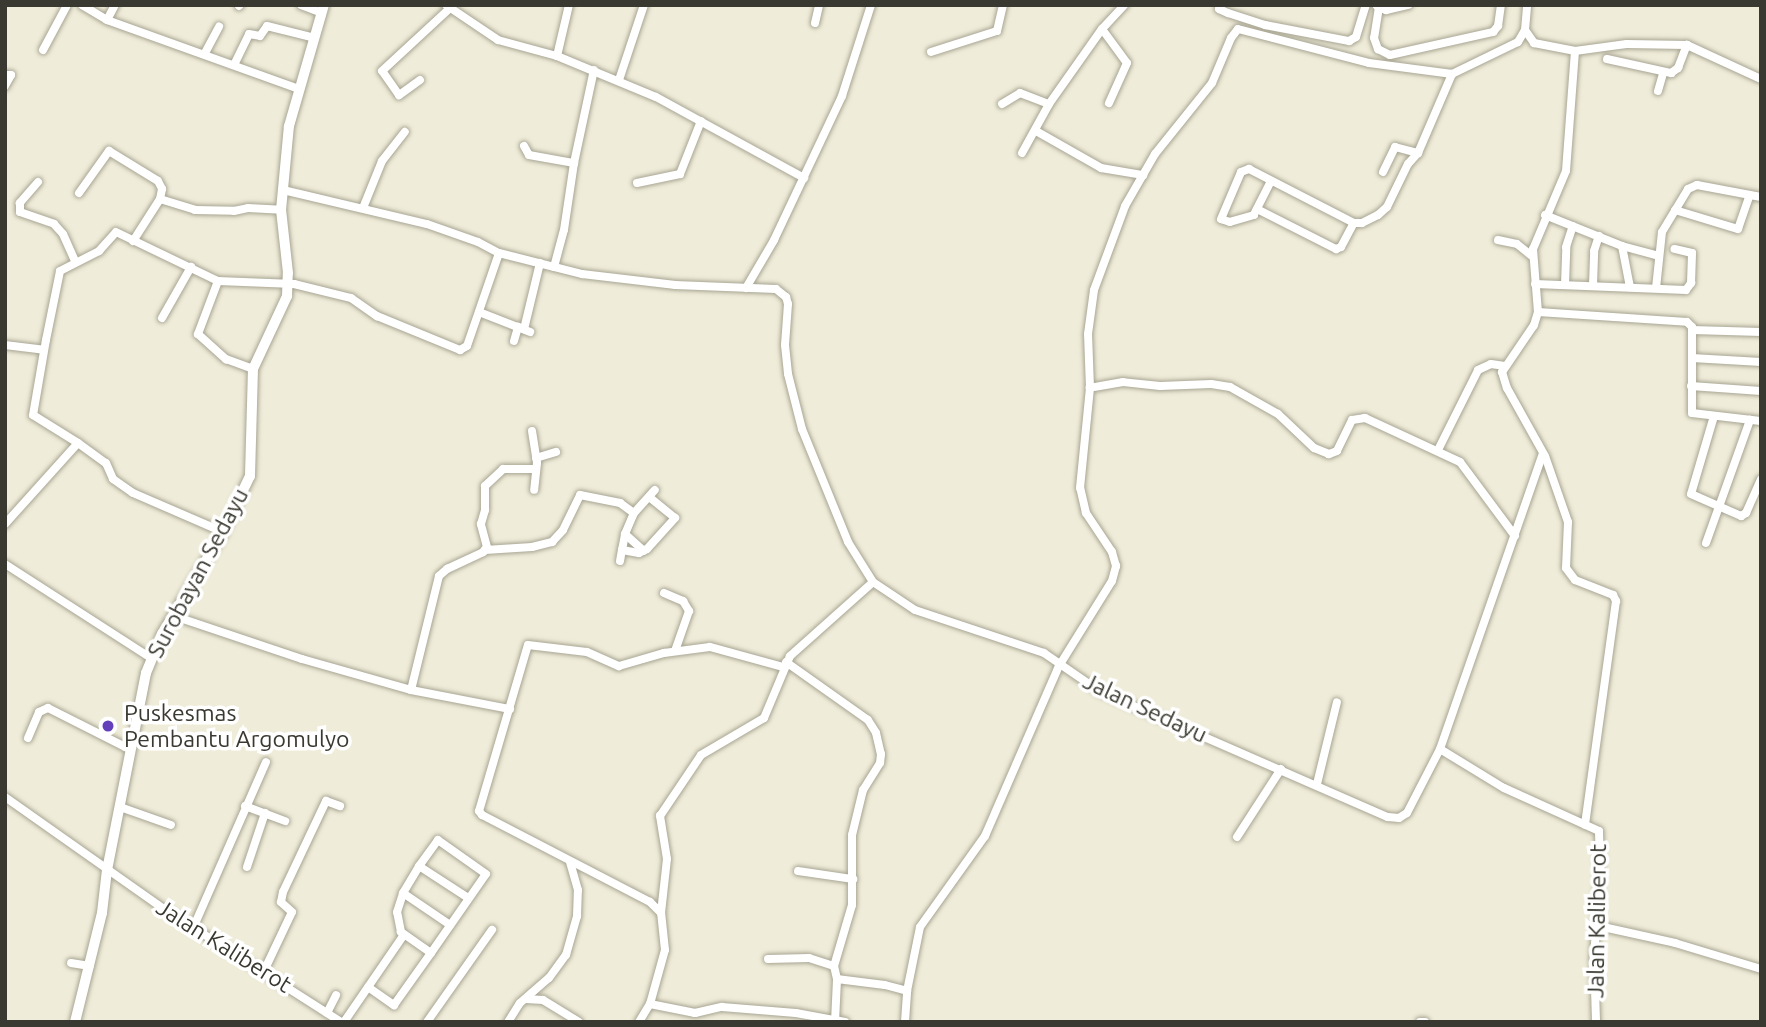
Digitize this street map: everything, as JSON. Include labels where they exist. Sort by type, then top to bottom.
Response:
[{"type":"main road","name":"Surobayan Sedayu","points":[[75,1022],[102,913],[107,870],[150,658],[223,532],[252,468],[253,369],[285,304],[288,284],[281,210],[289,125],[323,10]]},
{"type":"street","points":[[43,50],[67,5]]},
{"type":"street","points":[[82,5],[107,20],[299,89]]},
{"type":"street","points":[[107,20],[115,5]]},
{"type":"street","points":[[300,5],[323,10]]},
{"type":"street","points":[[307,5],[323,10]]},
{"type":"street","points":[[557,56],[569,5]]},
{"type":"street","points":[[619,80],[644,5]]},
{"type":"street","points":[[815,23],[819,5]]},
{"type":"street","points":[[746,288],[774,240],[842,96],[871,5]]},
{"type":"street","points":[[931,52],[997,31],[1003,5]]},
{"type":"street","points":[[1022,153],[1049,104],[1102,29],[1124,5]]},
{"type":"street","points":[[1218,6],[1265,25],[1349,41],[1356,37],[1366,5]]},
{"type":"street","points":[[1408,5],[1386,10],[1378,6],[1374,38],[1378,49],[1390,55],[1493,32],[1498,26],[1502,5]]},
{"type":"street","points":[[1518,42],[1525,30],[1527,5]]},
{"type":"street","points":[[420,80],[399,95],[382,71],[448,7],[498,40],[557,56],[619,80],[701,121],[804,178]]},
{"type":"street","points":[[234,65],[250,34],[260,36],[267,26],[315,38]]},
{"type":"street","points":[[205,53],[219,27]]},
{"type":"street","points":[[1102,29],[1127,63],[1109,103]]},
{"type":"street","points":[[905,1022],[907,991],[920,927],[985,836],[1059,666],[1112,581],[1116,566],[1112,552],[1086,513],[1080,488],[1090,388],[1088,334],[1094,290],[1125,206],[1155,154],[1212,83],[1231,38],[1238,29],[1369,63],[1452,74],[1518,42],[1575,51],[1627,44],[1687,45],[1761,79]]},
{"type":"street","points":[[1525,30],[1534,43]]},
{"type":"street","points":[[1607,58],[1671,73],[1678,68],[1687,45]]},
{"type":"street","points":[[1575,51],[1566,171],[1545,215],[1532,256],[1538,312],[1534,326],[1505,366],[1503,378],[1543,453],[1570,526],[1566,568],[1575,580],[1613,596],[1616,606],[1585,825]]},
{"type":"street","points":[[554,267],[564,230],[574,163],[594,70]]},
{"type":"street","points":[[1658,91],[1663,73]]},
{"type":"street","points":[[1271,181],[1252,217],[1230,222],[1221,217],[1241,172],[1249,169],[1354,222],[1368,221],[1387,207],[1408,164],[1418,153],[1452,74]]},
{"type":"street","points":[[5,75],[11,75],[5,86]]},
{"type":"street","points":[[1002,104],[1020,93],[1049,104]]},
{"type":"street","points":[[637,183],[680,174],[701,121]]},
{"type":"street","points":[[1036,131],[1095,166],[1143,175]]},
{"type":"street","points":[[363,208],[382,161],[405,132]]},
{"type":"street","points":[[524,146],[529,155],[574,163]]},
{"type":"street","points":[[1383,172],[1395,148],[1418,153]]},
{"type":"street","points":[[79,193],[109,151],[158,181],[162,189],[160,199],[133,241]]},
{"type":"street","points":[[38,182],[20,203],[20,212],[54,224],[63,234],[75,261]]},
{"type":"street","points":[[1656,288],[1662,232],[1692,186],[1761,197]]},
{"type":"street","points":[[283,190],[440,229],[478,242],[499,253],[582,274],[675,285],[776,289],[786,297],[785,345],[794,405],[848,542],[873,582],[784,664],[764,718],[701,755],[660,816],[667,859],[661,913],[664,950],[650,1004],[639,1022]]},
{"type":"street","points":[[1675,210],[1738,229],[1750,195]]},
{"type":"street","points":[[160,199],[195,211],[234,211],[248,208],[281,210]]},
{"type":"street","points":[[1257,209],[1336,249],[1341,247],[1354,222]]},
{"type":"street","points":[[1545,215],[1622,246],[1659,256]]},
{"type":"street","points":[[1565,285],[1566,247],[1573,226]]},
{"type":"street","points":[[223,532],[133,493],[113,479],[106,463],[33,415],[58,275],[64,267],[99,251],[116,232],[218,281],[288,284],[351,298],[377,316],[460,350],[467,346],[499,253]]},
{"type":"street","points":[[1593,285],[1594,251],[1599,236]]},
{"type":"street","points":[[1498,240],[1517,244],[1532,256]]},
{"type":"street","points":[[1622,246],[1630,286]]},
{"type":"street","points":[[1535,284],[1685,290],[1690,286],[1692,252],[1674,249]]},
{"type":"street","points":[[514,341],[525,328],[540,263]]},
{"type":"street","points":[[162,317],[191,267]]},
{"type":"street","points":[[218,281],[198,334],[226,359],[253,369]]},
{"type":"street","points":[[479,312],[525,328]]},
{"type":"street","points":[[1538,312],[1687,322],[1692,330],[1692,414],[1761,421]]},
{"type":"street","points":[[1692,330],[1761,332]]},
{"type":"street","points":[[5,345],[44,351]]},
{"type":"street","points":[[1692,358],[1761,362]]},
{"type":"street","points":[[1438,450],[1478,370],[1491,364],[1505,366]]},
{"type":"street","points":[[1090,388],[1123,382],[1160,386],[1221,385],[1260,402],[1314,448],[1325,454],[1335,453],[1352,420],[1360,418],[1438,450],[1460,462],[1515,536]]},
{"type":"street","points":[[1691,386],[1761,391]]},
{"type":"street","points":[[1714,416],[1690,489],[1695,496],[1744,515],[1761,479]]},
{"type":"street","points":[[1706,543],[1749,420]]},
{"type":"street","points":[[532,431],[536,458],[534,489]]},
{"type":"street","points":[[5,524],[78,443]]},
{"type":"street","points":[[536,458],[556,452]]},
{"type":"street","name":"Jalan Sedayu","points":[[873,582],[915,610],[1015,641],[1044,653],[1059,666],[1099,691],[1388,817],[1399,818],[1407,813],[1440,748],[1495,584],[1515,536],[1543,453]]},
{"type":"street","points":[[485,550],[487,542],[481,524],[485,510],[485,486],[503,470],[536,469]]},
{"type":"street","points":[[620,561],[625,534],[635,513],[652,493],[675,518],[645,551]]},
{"type":"street","points":[[411,690],[439,576],[447,569],[485,550],[532,547],[552,542],[559,536],[580,495],[620,503],[635,513]]},
{"type":"street","points":[[625,534],[645,551]]},
{"type":"street","points":[[622,550],[645,551]]},
{"type":"street","points":[[5,564],[150,658]]},
{"type":"street","points":[[664,593],[682,601],[689,611],[674,651]]},
{"type":"street","points":[[174,616],[302,659],[411,690],[510,709]]},
{"type":"street","points":[[650,1004],[695,1013],[722,1007],[796,1013],[838,1021],[834,966],[852,905],[852,835],[863,790],[881,759],[876,733],[863,715],[784,664],[710,647],[674,651],[619,666],[587,652],[529,644],[479,811],[570,862],[650,902],[661,913]]},
{"type":"street","points":[[1317,784],[1338,702]]},
{"type":"street","points":[[28,738],[39,712],[48,708],[131,750]]},
{"type":"street","name":"Jalan Kaliberot","points":[[1440,748],[1504,788],[1599,831],[1594,925],[1596,1022]]},
{"type":"street","points":[[194,926],[266,762]]},
{"type":"street","points":[[1237,837],[1281,769]]},
{"type":"street","name":"Jalan Kaliberot","points":[[5,797],[107,870],[343,1022]]},
{"type":"street","points":[[264,971],[292,912],[281,902],[283,892],[326,801],[340,806]]},
{"type":"street","points":[[245,806],[285,821]]},
{"type":"street","points":[[120,807],[171,825]]},
{"type":"street","points":[[247,867],[265,813]]},
{"type":"street","points":[[368,987],[394,1005],[431,953],[468,898],[486,874],[438,840],[403,894],[397,914],[403,936],[431,953]]},
{"type":"street","points":[[508,1022],[526,999],[549,978],[566,955],[572,938],[578,890],[570,862]]},
{"type":"street","points":[[419,866],[468,898]]},
{"type":"street","points":[[798,871],[853,879]]},
{"type":"street","points":[[403,894],[450,925]]},
{"type":"street","points":[[1594,925],[1675,943],[1761,969]]},
{"type":"street","points":[[427,1022],[492,930]]},
{"type":"street","points":[[343,1022],[403,936]]},
{"type":"street","points":[[768,959],[809,958],[834,966]]},
{"type":"street","points":[[71,962],[90,966]]},
{"type":"street","points":[[837,979],[907,991]]},
{"type":"street","points":[[327,1013],[336,995]]},
{"type":"street","points":[[526,999],[543,1000],[579,1022]]},
{"type":"place","name":"Puskesmas Pembantu Argomulyo","points":[[108,726]]}]
